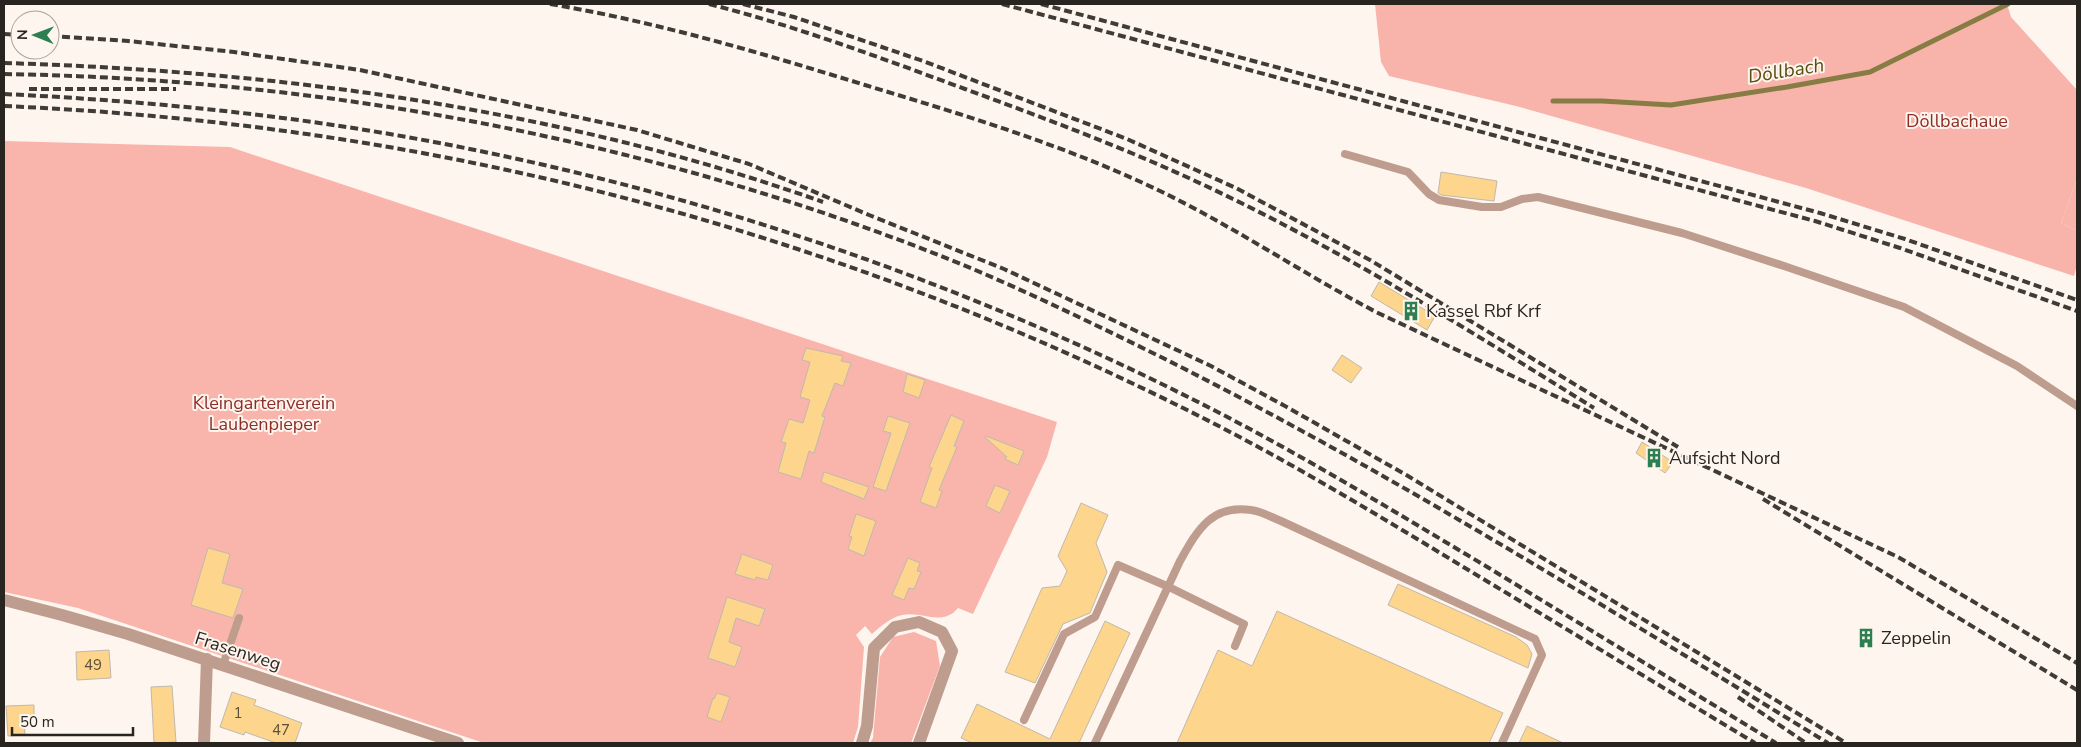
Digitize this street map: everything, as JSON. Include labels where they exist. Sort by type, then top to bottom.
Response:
[{"type":"street","name":"Frasenweg","points":[[4,600],[62,614],[207,659],[458,743]]},
{"type":"street","points":[[862,743],[868,726],[874,648],[895,627],[919,622],[942,632],[952,651],[919,743]]},
{"type":"street","points":[[204,743],[207,659]]},
{"type":"lane","points":[[1346,154],[1408,172],[1429,194],[1439,200],[1482,207],[1500,207],[1522,199],[1538,197],[1682,234],[1818,277],[1904,307],[2017,366],[2077,406]]},
{"type":"lane","points":[[1095,743],[1196,532],[1212,516],[1234,509],[1252,510],[1281,521],[1535,639],[1542,655],[1502,743]]},
{"type":"lane","points":[[1024,720],[1064,634],[1095,617],[1118,565],[1169,587],[1244,624],[1235,646]]},
{"type":"lane","points":[[224,665],[238,618]]},
{"type":"green space","name":"Döllbachaue","points":[[1375,4],[2007,4],[2011,17],[2077,90],[2077,179],[2061,223],[2077,231],[2077,265],[2074,276],[1806,188],[1516,106],[1389,76],[1381,62]]},
{"type":"green space","name":"Kleingartenverein Laubenpieper","points":[[4,141],[230,147],[1057,422],[1047,457],[973,614],[958,608],[952,614],[939,618],[910,614],[902,615],[882,625],[872,634],[865,626],[856,635],[864,647],[858,727],[853,743],[484,743],[78,608],[4,592]]},
{"type":"green space","points":[[2077,179],[2077,231],[2061,223]]},
{"type":"green space","points":[[914,632],[936,641],[940,666],[911,743],[870,743],[873,738],[880,657],[893,637]]},
{"type":"building","points":[[1441,172],[1497,181],[1494,201],[1441,195],[1438,193]]},
{"type":"building","name":"Kassel Rbf Krf","points":[[1379,282],[1435,316],[1427,330],[1371,296]]},
{"type":"building","points":[[806,348],[843,356],[841,361],[851,363],[843,386],[835,383],[822,416],[825,417],[814,453],[809,451],[801,479],[778,472],[786,443],[781,442],[789,419],[803,423],[810,400],[800,397],[810,362],[802,360]]},
{"type":"building","points":[[1342,355],[1362,368],[1351,383],[1332,370]]},
{"type":"building","points":[[907,374],[925,380],[919,398],[903,392]]},
{"type":"building","points":[[951,415],[964,421],[954,446],[957,447],[939,490],[942,491],[936,508],[920,502],[932,468],[929,467]]},
{"type":"building","points":[[888,416],[910,423],[886,491],[873,487],[891,433],[883,431]]},
{"type":"building","points":[[986,436],[1024,451],[1018,465],[1005,459],[1007,457]]},
{"type":"building","name":"Aufsicht Nord","points":[[1642,442],[1673,462],[1665,473],[1636,453]]},
{"type":"building","points":[[824,472],[869,487],[864,499],[821,482]]},
{"type":"building","points":[[995,485],[1010,491],[1000,513],[986,506]]},
{"type":"building","points":[[1081,503],[1108,515],[1096,543],[1107,572],[1090,613],[1063,624],[1035,683],[1005,672],[1042,588],[1060,586],[1067,571],[1058,556]]},
{"type":"building","points":[[856,514],[876,521],[864,556],[848,549],[852,537],[849,536]]},
{"type":"building","points":[[208,548],[230,554],[222,583],[243,589],[233,618],[191,605]]},
{"type":"building","points":[[742,554],[773,565],[768,580],[756,577],[755,580],[735,574]]},
{"type":"building","points":[[908,558],[920,563],[917,571],[921,572],[914,589],[909,588],[904,600],[892,595]]},
{"type":"building","points":[[1398,584],[1516,637],[1527,645],[1532,654],[1528,668],[1388,605]]},
{"type":"building","points":[[727,597],[765,609],[759,626],[736,618],[729,642],[742,647],[735,667],[708,658]]},
{"type":"building","points":[[1277,611],[1503,713],[1489,743],[1177,743],[1218,650],[1252,666]]},
{"type":"building","points":[[1105,621],[1130,633],[1079,743],[972,743],[961,738],[977,704],[1050,739]]},
{"type":"building","points":[[109,650],[111,678],[77,680],[76,652]]},
{"type":"building","points":[[172,686],[176,742],[154,743],[151,687]]},
{"type":"building","points":[[232,692],[256,700],[254,705],[302,723],[295,743],[276,743],[245,732],[244,735],[220,727]]},
{"type":"building","points":[[717,693],[730,697],[721,722],[707,717],[713,698]]},
{"type":"building","points":[[34,705],[34,718],[24,719],[25,735],[8,736],[6,706]]},
{"type":"building","points":[[1527,726],[1563,743],[1519,743]]},
{"type":"waterway","name":"Döllbach","points":[[1553,101],[1602,101],[1671,105],[1870,72],[2008,4]]},
{"type":"railway","points":[[550,4],[669,29],[787,61],[1013,132],[1122,174],[1186,204],[1376,312],[1898,557],[2077,663]]},
{"type":"railway","points":[[709,4],[806,32],[902,66],[1100,140],[1200,183],[1326,247],[1461,326],[1594,408]]},
{"type":"railway","points":[[743,4],[794,17],[923,61],[1127,139],[1236,188],[1370,260],[1678,447]]},
{"type":"railway","points":[[1002,4],[1815,221],[1900,248],[2077,311]]},
{"type":"railway","points":[[1041,4],[1820,213],[1905,239],[2077,300]]},
{"type":"railway","points":[[4,34],[10,34]]},
{"type":"railway","points":[[60,37],[128,41],[234,52],[360,70],[637,130],[749,164],[1004,269],[1211,366],[1408,476],[1846,743]]},
{"type":"railway","points":[[4,63],[107,67],[211,75],[315,86],[419,101],[522,119],[624,142],[724,170],[823,202]]},
{"type":"railway","points":[[4,74],[83,76],[264,90],[468,121],[569,141],[669,166],[865,227],[961,264],[1036,297],[1245,400],[1330,446],[1497,542],[1828,743]]},
{"type":"railway","points":[[29,89],[176,89]]},
{"type":"railway","points":[[4,94],[220,110],[381,132],[434,142],[532,162],[629,186],[725,213],[820,243],[914,277],[1007,314],[1098,354],[1188,397],[1265,437],[1340,479],[1489,568],[1776,743]]},
{"type":"railway","points":[[4,106],[158,117],[311,135],[461,160],[609,194],[755,235],[899,284],[1041,342],[1181,407],[1255,445],[1364,507],[1755,743]]},
{"type":"railway","points":[[1763,499],[2077,690]]},
{"type":"railway","points":[[1738,697],[1806,743]]},
{"type":"place","name":"Kassel Rbf Krf","points":[[1411,311]]},
{"type":"place","name":"Aufsicht Nord","points":[[1654,458]]},
{"type":"place","name":"Zeppelin","points":[[1866,638]]}]
